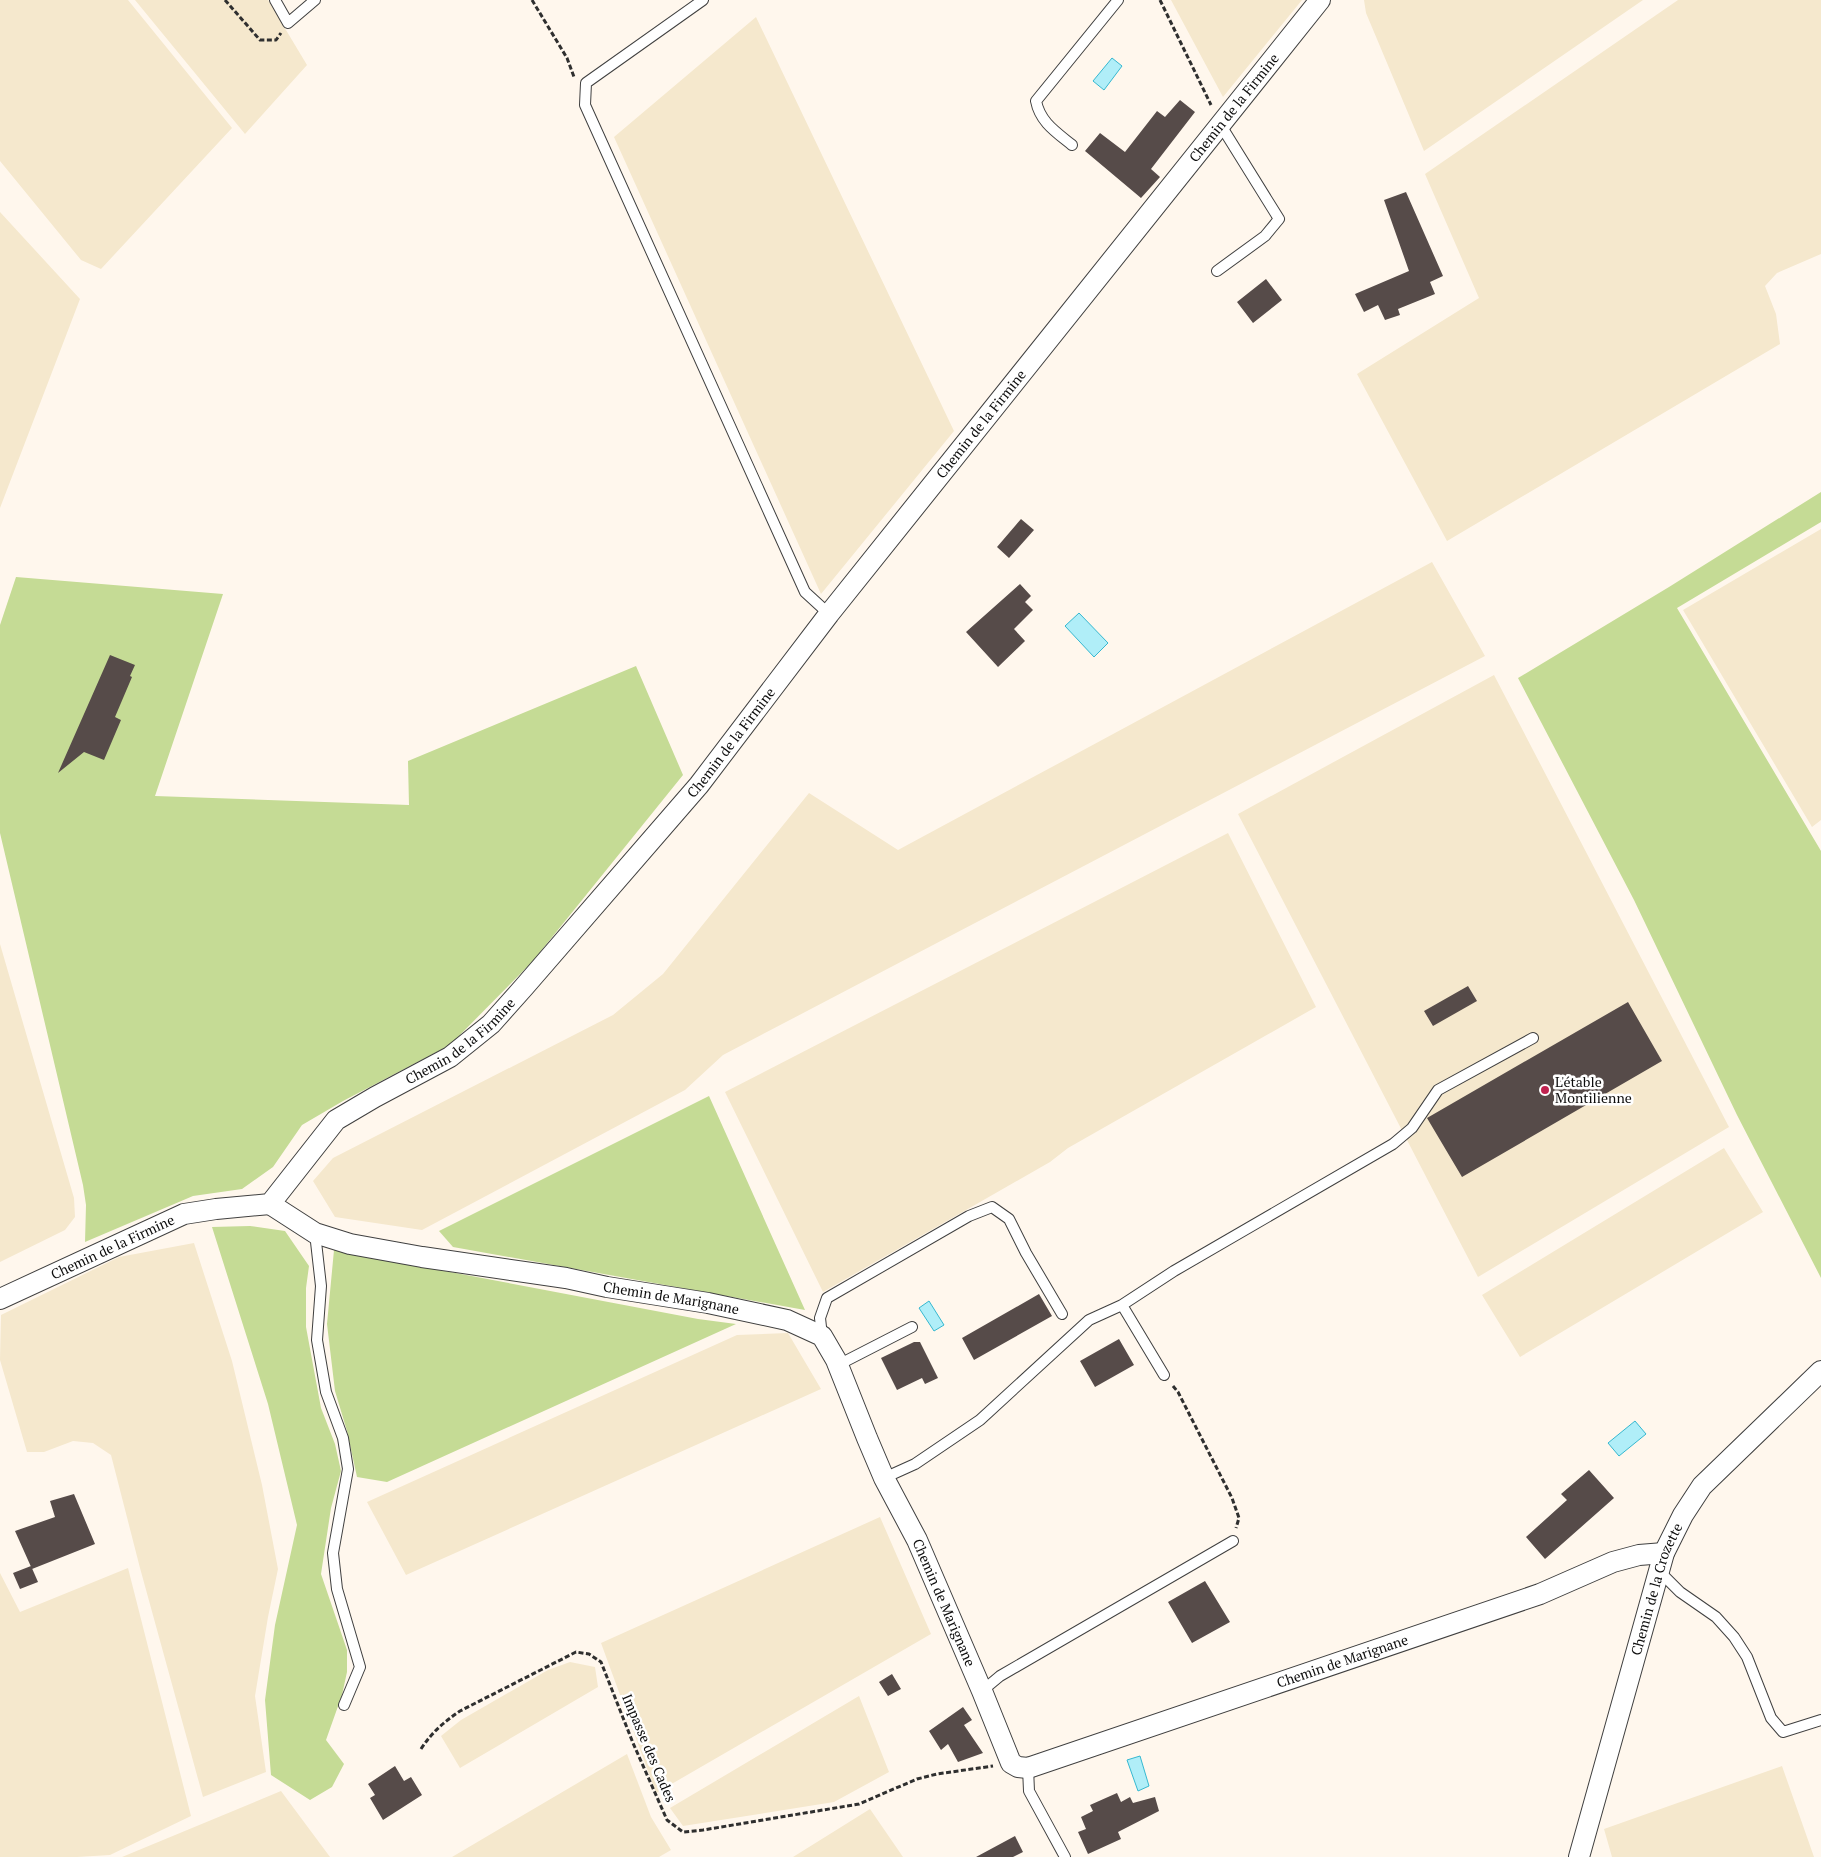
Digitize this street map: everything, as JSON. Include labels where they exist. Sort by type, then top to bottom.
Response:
[{"type":"street","name":"Chemin de la Firmine","points":[[0,1300],[184,1214],[216,1208],[270,1204],[336,1120],[450,1057],[491,1024],[699,785],[829,614],[1320,0]]},
{"type":"street","name":"Chemin de Marignane","points":[[270,1204],[315,1233],[350,1244],[708,1302],[787,1320],[822,1336],[838,1365],[884,1478],[917,1540],[982,1691],[1020,1766],[1540,1594],[1613,1562],[1639,1555],[1662,1562]]},
{"type":"street","name":"Chemin de la Crozette","points":[[1579,1857],[1662,1562],[1683,1515],[1702,1486],[1821,1371]]},
{"type":"lane","points":[[275,0],[288,23],[315,0]]},
{"type":"lane","points":[[703,0],[586,84],[585,105],[805,592],[829,614]]},
{"type":"lane","points":[[1072,145],[1044,121],[1038,111],[1036,101],[1118,0]]},
{"type":"lane","points":[[1217,271],[1264,236],[1279,219],[1220,124]]},
{"type":"lane","points":[[884,1478],[916,1464],[980,1420],[1090,1320],[1122,1305],[1174,1271],[1393,1144],[1412,1128],[1438,1090],[1533,1038]]},
{"type":"lane","points":[[822,1336],[820,1318],[828,1298],[969,1216],[992,1207],[1009,1219],[1026,1253],[1062,1314]]},
{"type":"lane","points":[[315,1233],[321,1286],[316,1340],[326,1392],[343,1438],[348,1469],[333,1553],[337,1589],[360,1667],[344,1704]]},
{"type":"lane","points":[[1122,1305],[1164,1375]]},
{"type":"lane","points":[[838,1365],[912,1327]]},
{"type":"lane","points":[[982,1691],[1000,1676],[1233,1541]]},
{"type":"lane","points":[[1662,1562],[1680,1592],[1716,1617],[1734,1637],[1747,1657],[1771,1718],[1783,1732],[1821,1720]]},
{"type":"lane","points":[[1020,1766],[1029,1791],[1064,1857]]},
{"type":"path","points":[[225,0],[260,40],[276,40],[288,23]]},
{"type":"path","points":[[532,0],[567,58],[585,105]]},
{"type":"path","points":[[1160,0],[1220,124]]},
{"type":"path","points":[[1164,1375],[1178,1392],[1232,1498],[1239,1518],[1233,1541]]},
{"type":"path","name":"Impasse des Cades","points":[[421,1748],[444,1722],[460,1711],[576,1652],[590,1654],[601,1662],[633,1743],[667,1820],[683,1832],[859,1804],[917,1780],[937,1774],[1020,1766]]},
{"type":"shaded area","points":[[0,0],[128,0],[232,128],[101,269],[81,260],[0,161]]},
{"type":"shaded area","points":[[135,0],[268,0],[307,65],[245,134]]},
{"type":"shaded area","points":[[1171,0],[1302,0],[1223,97]]},
{"type":"shaded area","points":[[1364,0],[1643,0],[1424,151],[1366,13]]},
{"type":"shaded area","points":[[1678,0],[1821,0],[1821,254],[1777,273],[1765,286],[1776,314],[1780,344],[1447,541],[1357,374],[1479,298],[1425,174]]},
{"type":"shaded area","points":[[756,17],[954,431],[821,594],[614,137]]},
{"type":"shaded area","points":[[0,212],[80,299],[0,508]]},
{"type":"shaded area","points":[[1821,529],[1821,820],[1812,827],[1683,610]]},
{"type":"shaded area","points":[[1432,562],[1485,656],[723,1055],[685,1090],[422,1230],[335,1217],[313,1181],[333,1158],[613,1015],[663,974],[809,793],[898,850]]},
{"type":"shaded area","name":"L'étable Montilienne","points":[[1494,675],[1729,1127],[1478,1277],[1238,814]]},
{"type":"shaded area","points":[[1228,833],[1316,1007],[1068,1148],[1050,1162],[823,1292],[725,1092]]},
{"type":"shaded area","points":[[0,944],[74,1198],[75,1217],[65,1230],[0,1262]]},
{"type":"shaded area","points":[[1724,1148],[1763,1212],[1520,1357],[1482,1295]]},
{"type":"shaded area","points":[[194,1243],[232,1361],[262,1485],[278,1569],[255,1696],[266,1772],[203,1797],[111,1455],[93,1443],[73,1441],[44,1452],[27,1452],[0,1360],[1,1315],[119,1257]]},
{"type":"shaded area","points":[[788,1333],[821,1389],[406,1575],[367,1502],[737,1335]]},
{"type":"shaded area","points":[[880,1517],[931,1634],[656,1793],[601,1643]]},
{"type":"shaded area","points":[[128,1568],[191,1816],[110,1855],[0,1857],[0,1573],[20,1612]]},
{"type":"shaded area","points":[[570,1662],[595,1667],[598,1687],[460,1768],[441,1736],[461,1720],[548,1670]]},
{"type":"shaded area","points":[[859,1696],[889,1772],[834,1802],[683,1826],[670,1808]]},
{"type":"shaded area","points":[[627,1754],[651,1817],[671,1850],[659,1857],[452,1857]]},
{"type":"shaded area","points":[[1782,1766],[1814,1857],[1612,1857],[1604,1829]]},
{"type":"shaded area","points":[[281,1791],[330,1857],[122,1857]]},
{"type":"shaded area","points":[[870,1809],[903,1857],[793,1857]]},
{"type":"green space","points":[[1821,492],[1821,522],[1677,608],[1821,851],[1821,1278],[1737,1115],[1634,900],[1518,678]]},
{"type":"green space","points":[[16,577],[223,594],[155,796],[409,805],[408,761],[636,666],[683,775],[532,962],[450,1045],[343,1101],[302,1125],[273,1167],[242,1189],[193,1196],[85,1242],[86,1205],[83,1185],[0,833],[0,625]]},
{"type":"green space","points":[[709,1096],[805,1310],[453,1247],[439,1231]]},
{"type":"green space","points":[[250,1226],[285,1231],[309,1266],[306,1288],[306,1327],[321,1408],[335,1444],[341,1471],[331,1508],[321,1574],[347,1650],[347,1672],[342,1695],[326,1740],[344,1764],[332,1787],[310,1800],[271,1775],[265,1700],[275,1625],[297,1525],[268,1404],[212,1227]]},
{"type":"green space","points":[[334,1250],[698,1319],[736,1324],[387,1482],[357,1477],[347,1431],[335,1391],[327,1324]]},
{"type":"water","points":[[1112,58],[1122,66],[1104,90],[1093,81]]},
{"type":"water","points":[[1079,613],[1108,643],[1094,657],[1065,626]]},
{"type":"water","points":[[929,1301],[944,1325],[934,1331],[919,1308]]},
{"type":"water","points":[[1635,1421],[1646,1434],[1619,1456],[1608,1443]]},
{"type":"water","points":[[1140,1756],[1149,1786],[1138,1791],[1127,1760]]},
{"type":"building","points":[[1180,100],[1195,112],[1151,169],[1160,177],[1141,198],[1085,151],[1100,133],[1125,152],[1157,111],[1165,117]]},
{"type":"building","points":[[1406,192],[1443,276],[1430,282],[1435,294],[1398,309],[1400,315],[1385,320],[1378,305],[1364,312],[1355,294],[1409,271],[1384,200]]},
{"type":"building","points":[[1266,279],[1282,300],[1253,323],[1237,302]]},
{"type":"building","points":[[1021,519],[1034,530],[1009,558],[997,547]]},
{"type":"building","points":[[1020,584],[1031,596],[1025,602],[1033,610],[1014,629],[1025,641],[998,667],[966,632]]},
{"type":"building","points":[[110,655],[135,665],[130,676],[132,677],[115,717],[121,720],[104,760],[84,752],[58,773]]},
{"type":"building","points":[[1468,986],[1477,1001],[1433,1026],[1424,1011]]},
{"type":"building","name":"L'étable Montilienne","points":[[1628,1002],[1662,1061],[1462,1177],[1427,1118]]},
{"type":"building","points":[[1039,1294],[1052,1316],[974,1360],[962,1338]]},
{"type":"building","points":[[1119,1339],[1134,1365],[1095,1387],[1080,1361]]},
{"type":"building","points":[[914,1342],[920,1342],[938,1378],[925,1384],[922,1378],[897,1390],[881,1358]]},
{"type":"building","points":[[1589,1470],[1614,1498],[1545,1559],[1526,1537],[1567,1500],[1561,1494]]},
{"type":"building","points":[[74,1494],[95,1544],[32,1569],[15,1531],[55,1517],[50,1501]]},
{"type":"building","points":[[31,1566],[38,1582],[20,1589],[13,1573]]},
{"type":"building","points":[[1205,1581],[1230,1622],[1192,1643],[1168,1602]]},
{"type":"building","points":[[892,1674],[901,1689],[888,1696],[879,1682]]},
{"type":"building","points":[[963,1707],[972,1720],[964,1725],[983,1753],[958,1762],[948,1744],[941,1750],[929,1731]]},
{"type":"building","points":[[395,1766],[404,1781],[411,1777],[422,1795],[383,1820],[370,1798],[375,1795],[368,1784]]},
{"type":"building","points":[[1117,1793],[1121,1802],[1130,1797],[1133,1803],[1155,1797],[1159,1811],[1118,1832],[1121,1839],[1088,1854],[1078,1832],[1086,1829],[1081,1817],[1093,1811],[1090,1805]]},
{"type":"building","points":[[1015,1836],[1023,1852],[1013,1857],[976,1857]]},
{"type":"place","name":"L'étable Montilienne","points":[[1545,1090]]}]
